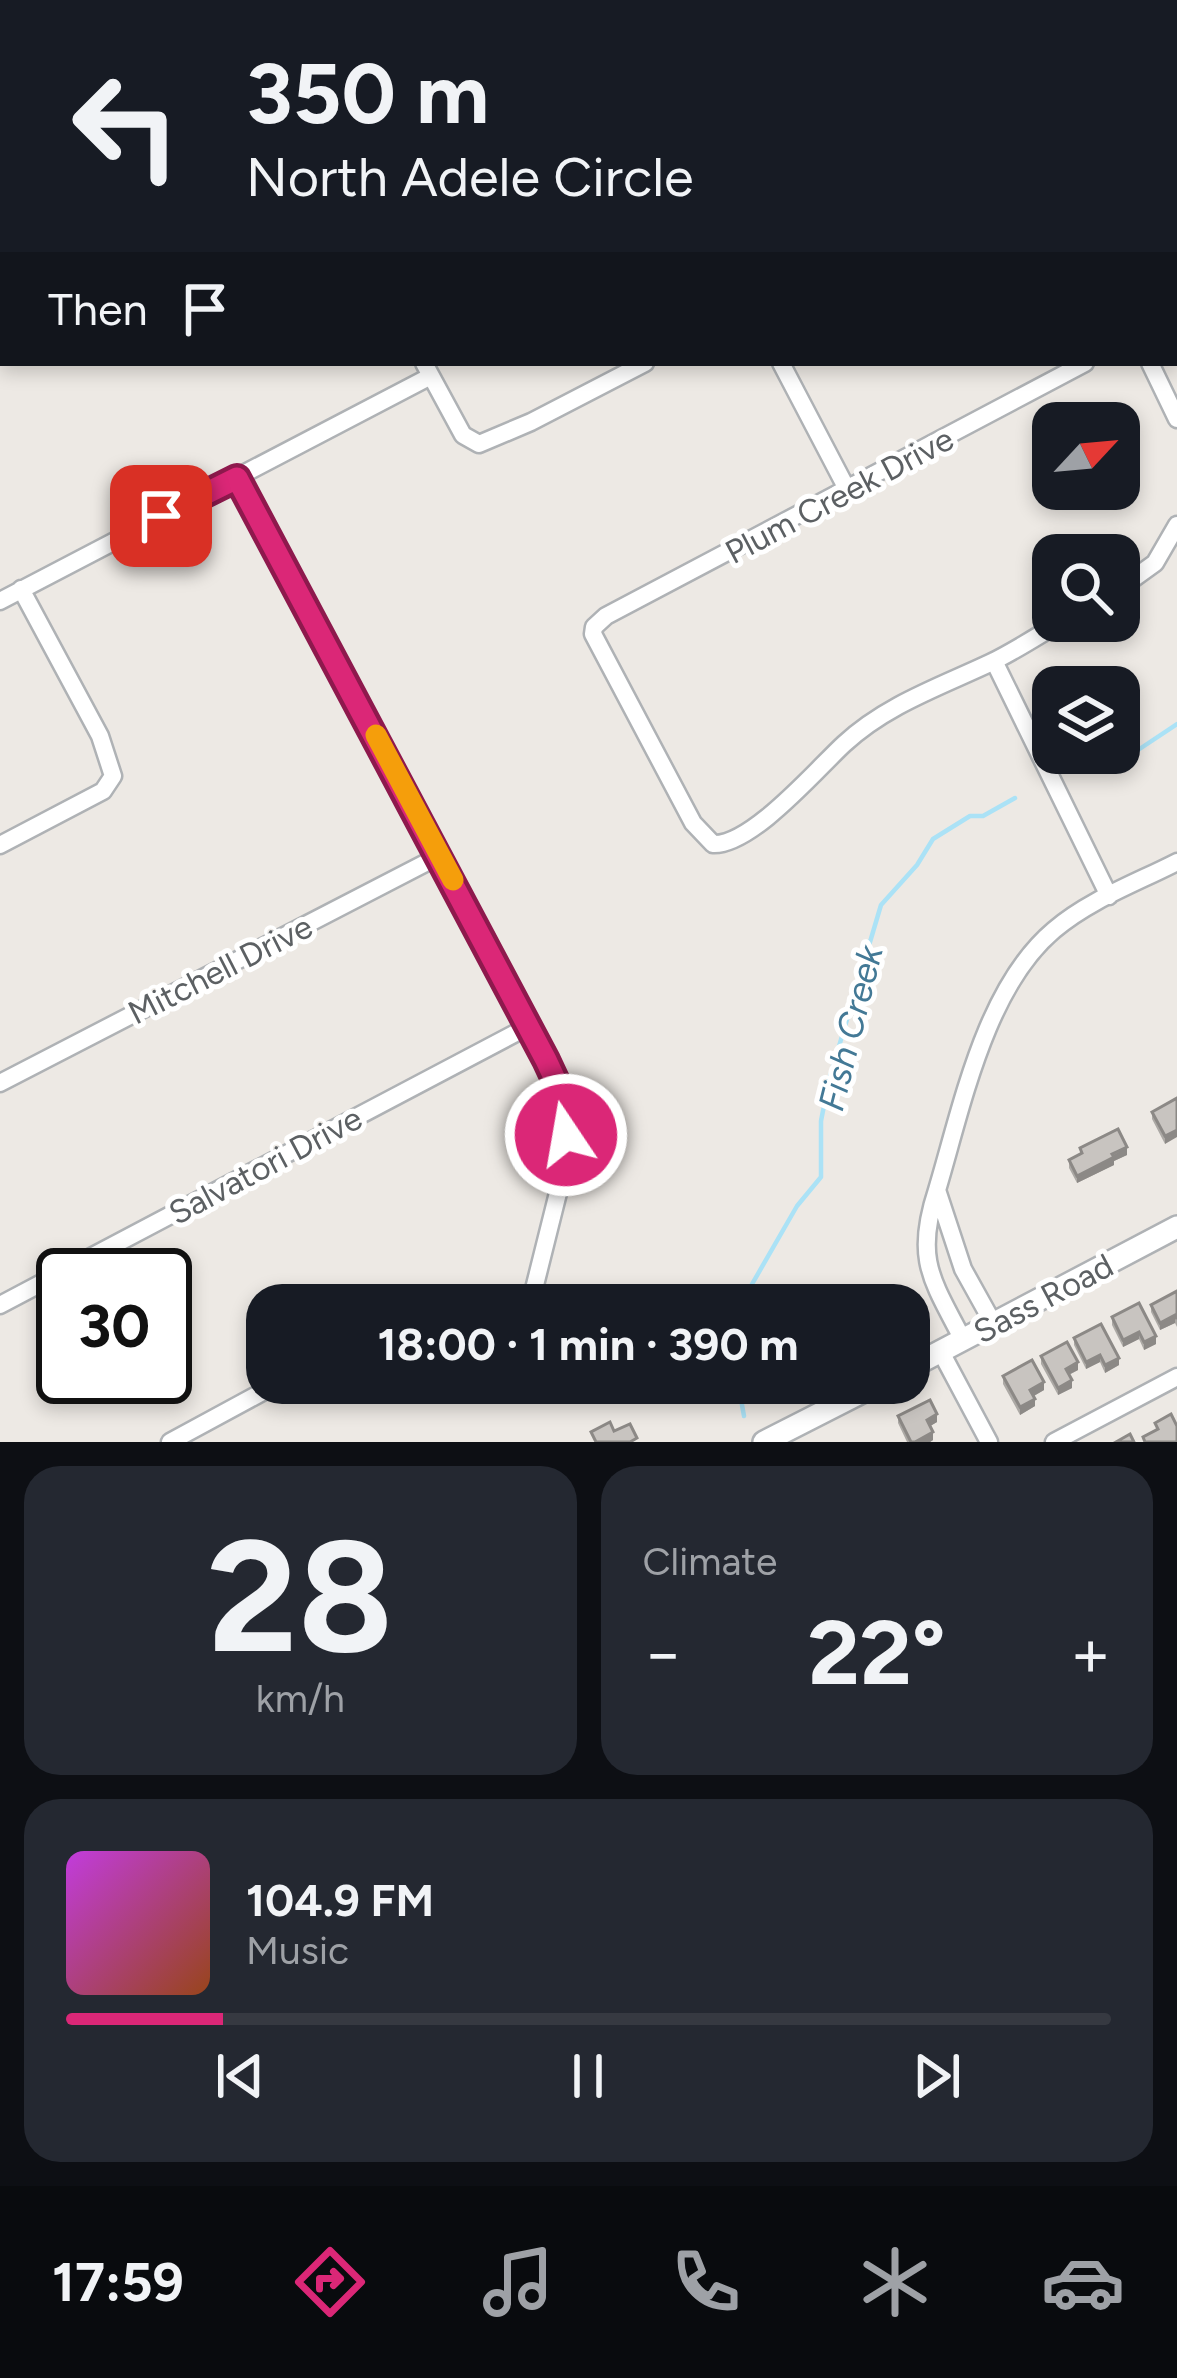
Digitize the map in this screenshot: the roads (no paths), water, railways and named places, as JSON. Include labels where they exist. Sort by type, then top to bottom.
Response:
[{"type":"street","points":[[0,601],[237,478],[428,370],[472,443],[493,441],[639,366]]},
{"type":"street","points":[[783,366],[848,491]]},
{"type":"street","name":"Plum Creek Drive","points":[[994,661],[928,689],[871,722],[763,818],[723,844],[710,842],[694,823],[597,645],[594,627],[606,616],[1079,366]]},
{"type":"street","points":[[1151,366],[1177,419]]},
{"type":"street","points":[[237,478],[441,855],[560,1090],[566,1135],[560,1193],[536,1284]]},
{"type":"street","points":[[1140,574],[1155,563],[1177,525]]},
{"type":"street","points":[[0,845],[103,791],[113,776],[100,736],[22,589]]},
{"type":"street","points":[[1032,639],[994,661],[1109,896]]},
{"type":"street","name":"Mitchell Drive","points":[[0,1083],[441,855]]},
{"type":"street","points":[[963,1340],[927,1261],[927,1220],[965,1094],[1009,984],[1054,930],[1177,862]]},
{"type":"street","name":"Salvatori Drive","points":[[0,1304],[529,1026]]},
{"type":"street","points":[[937,1190],[963,1269],[993,1323]]},
{"type":"street","name":"Sass Road","points":[[930,1358],[1177,1227]]},
{"type":"street","points":[[941,1352],[989,1442]]},
{"type":"street","points":[[1054,1442],[1177,1378]]},
{"type":"street","points":[[170,1442],[246,1401]]},
{"type":"street","points":[[764,1442],[839,1404]]},
{"type":"waterway","name":"Fish Creek","points":[[1140,749],[1177,724]]},
{"type":"waterway","name":"Fish Creek","points":[[752,1284],[797,1206],[821,1177],[821,1121],[829,1080],[881,905],[933,839],[970,816],[983,816],[1015,798]]},
{"type":"waterway","name":"Fish Creek","points":[[742,1404],[744,1416]]}]
